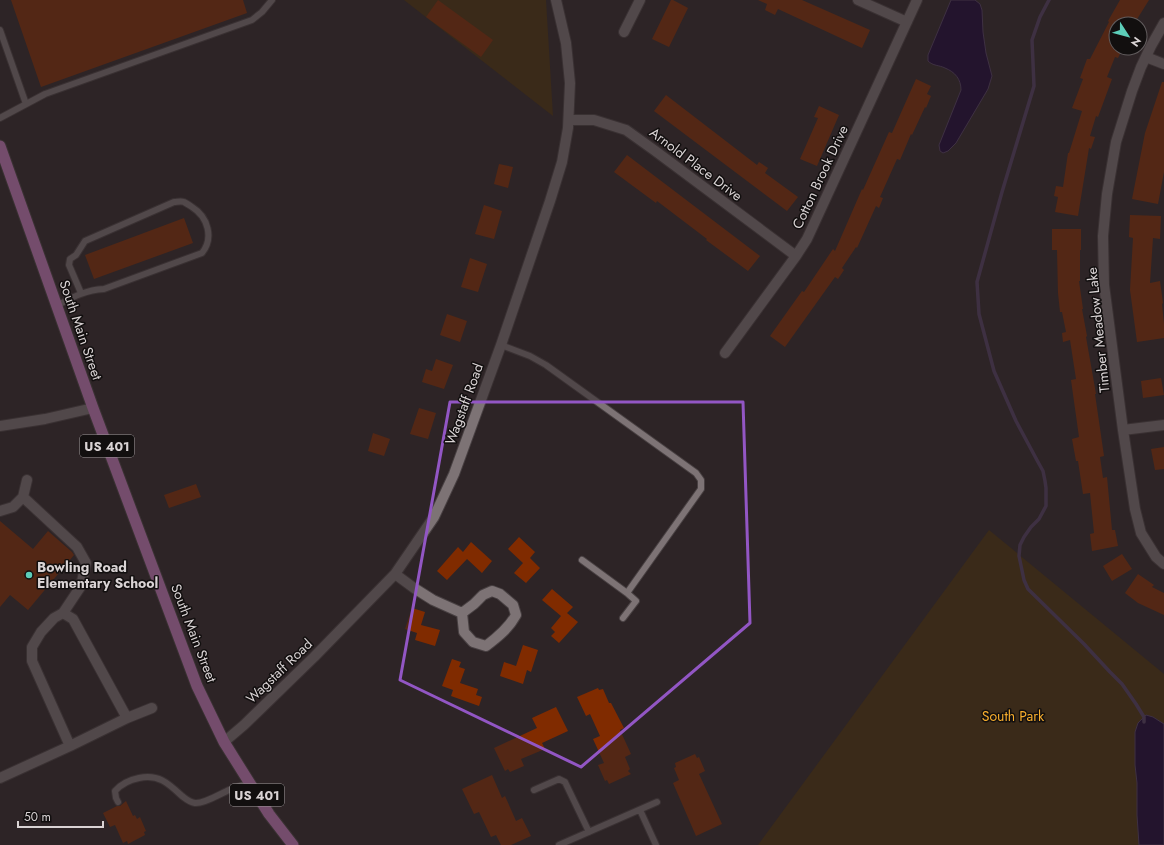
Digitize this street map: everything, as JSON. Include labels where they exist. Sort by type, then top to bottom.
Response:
[{"type":"highway","name":"South Main Street","points":[[0,146],[92,408],[197,686],[224,742],[269,814],[293,845]]},
{"type":"street","name":"Wagstaff Road","points":[[224,742],[244,725],[314,657],[395,574],[434,517],[454,474],[501,344],[560,169],[569,120],[570,83],[566,44],[556,0]]},
{"type":"street","points":[[624,32],[640,0]]},
{"type":"street","points":[[858,0],[908,22]]},
{"type":"street","name":"Cotton Brook Drive","points":[[725,353],[796,256],[807,238],[917,0]]},
{"type":"street","name":"Timber Meadow Lake","points":[[1164,23],[1146,57],[1132,91],[1116,142],[1108,194],[1104,236],[1104,285],[1135,509],[1141,533],[1156,557],[1164,564]]},
{"type":"street","points":[[1146,57],[1164,64]]},
{"type":"street","name":"Arnold Place Drive","points":[[569,120],[594,120],[626,130],[796,256]]},
{"type":"street","points":[[0,426],[45,419],[92,408]]},
{"type":"street","points":[[1123,430],[1164,425]]},
{"type":"street","points":[[0,511],[13,507],[23,497],[27,480]]},
{"type":"street","points":[[23,497],[77,547],[86,563],[82,586],[63,613],[54,618],[41,632],[32,647],[32,661],[70,746]]},
{"type":"street","points":[[395,574],[432,600],[462,613]]},
{"type":"street","points":[[492,590],[500,594],[513,605],[516,616],[511,624],[499,636],[486,646],[473,642],[464,632],[462,613],[483,595],[492,590]]},
{"type":"street","points":[[63,613],[73,619],[127,718]]},
{"type":"street","points":[[0,778],[127,718],[152,708]]},
{"type":"lane","points":[[0,118],[45,94],[252,20],[262,12],[272,0]]},
{"type":"lane","points":[[0,30],[26,104]]},
{"type":"lane","points":[[56,306],[81,293],[102,289],[202,253],[206,248],[209,238],[207,226],[202,215],[184,202],[174,202],[85,241],[76,255],[70,259],[69,265],[81,293]]},
{"type":"lane","points":[[501,344],[530,356],[546,365],[696,473],[701,480],[701,489],[627,593]]},
{"type":"lane","points":[[582,560],[636,601],[623,618]]},
{"type":"lane","points":[[118,802],[115,791],[119,786],[129,780],[146,777],[166,782],[188,801],[195,803],[204,801],[249,783]]},
{"type":"lane","points":[[534,790],[559,779],[566,782],[589,832]]},
{"type":"lane","points":[[559,845],[657,802]]},
{"type":"lane","points":[[640,810],[656,845]]},
{"type":"highlighted area","points":[[450,402],[743,402],[750,623],[581,767],[400,680]]},
{"type":"green space","points":[[404,0],[546,0],[553,116]]},
{"type":"green space","name":"South Park","points":[[989,530],[1164,674],[1164,845],[758,845]]},
{"type":"shaded area","points":[[951,0],[975,0],[980,4],[982,10],[986,53],[992,76],[988,89],[956,143],[948,151],[943,153],[940,151],[939,145],[961,90],[961,86],[959,79],[952,72],[930,63],[928,61],[928,55]]},
{"type":"shaded area","points":[[1146,715],[1153,717],[1164,724],[1164,845],[1139,845],[1135,732],[1138,723]]},
{"type":"building","points":[[11,0],[243,0],[247,13],[41,87]]},
{"type":"building","points":[[438,0],[493,40],[481,57],[426,17]]},
{"type":"building","points":[[671,0],[688,8],[669,47],[652,39]]},
{"type":"building","points":[[758,0],[802,0],[870,30],[862,48],[778,9],[775,15],[765,10],[767,4]]},
{"type":"building","points":[[1120,0],[1149,0],[1139,16],[1111,16]]},
{"type":"building","points":[[1108,24],[1108,56],[1119,56],[1118,58],[1115,57],[1107,77],[1112,79],[1098,117],[1096,116],[1090,136],[1095,137],[1091,149],[1089,148],[1078,216],[1055,212],[1058,197],[1054,196],[1056,186],[1063,187],[1068,153],[1082,111],[1072,108],[1083,79],[1080,78],[1087,59],[1090,59]]},
{"type":"building","points":[[916,79],[931,86],[927,94],[931,96],[912,135],[911,134],[900,160],[897,159],[880,197],[883,198],[879,208],[876,206],[857,248],[856,247],[842,268],[844,270],[838,279],[835,277],[785,347],[770,336],[802,291],[804,292],[833,249],[835,251],[862,189],[863,190],[889,132],[892,133]]},
{"type":"building","points":[[1162,82],[1164,82],[1164,172],[1158,204],[1132,199],[1145,133]]},
{"type":"building","points":[[666,95],[757,165],[759,162],[768,168],[765,173],[798,197],[787,211],[654,111]]},
{"type":"building","points":[[819,106],[839,115],[817,166],[800,159],[818,118],[814,117]]},
{"type":"building","points":[[627,155],[760,256],[748,271],[657,201],[656,203],[614,172]]},
{"type":"building","points":[[499,164],[513,167],[508,188],[494,184]]},
{"type":"building","points":[[484,205],[502,211],[494,239],[475,234]]},
{"type":"building","points":[[1130,215],[1161,216],[1160,239],[1153,238],[1150,283],[1160,281],[1163,303],[1164,338],[1137,342],[1130,290],[1133,238],[1129,237]]},
{"type":"building","points":[[184,218],[193,243],[94,279],[85,255]]},
{"type":"building","points":[[1052,229],[1081,229],[1079,281],[1082,309],[1096,394],[1104,456],[1100,457],[1103,478],[1107,477],[1112,530],[1115,530],[1118,546],[1092,551],[1090,534],[1094,533],[1090,493],[1083,494],[1078,461],[1076,461],[1072,439],[1079,437],[1071,380],[1076,379],[1070,340],[1063,342],[1062,333],[1066,332],[1062,312],[1060,312],[1057,250],[1052,250]]},
{"type":"building","points":[[470,258],[487,264],[478,292],[461,287]]},
{"type":"building","points":[[447,314],[467,321],[460,342],[440,335]]},
{"type":"building","points":[[436,359],[453,365],[444,389],[422,382],[426,369],[432,371]]},
{"type":"building","points":[[1161,378],[1164,395],[1143,398],[1141,381]]},
{"type":"building","points":[[419,408],[436,413],[428,439],[410,434]]},
{"type":"building","points":[[373,433],[390,439],[384,456],[368,451]]},
{"type":"building","points":[[1164,447],[1164,469],[1155,470],[1151,449]]},
{"type":"building","points":[[196,484],[201,497],[169,508],[164,495]]},
{"type":"building","name":"Bowling Road Elementary School","points":[[0,521],[33,549],[48,531],[74,555],[28,610],[10,595],[0,607]]},
{"type":"building","points":[[519,537],[535,552],[530,558],[540,568],[526,583],[514,573],[523,563],[508,549]]},
{"type":"building","points":[[471,542],[492,561],[482,573],[467,559],[447,580],[437,571],[458,547],[463,552]]},
{"type":"building","points":[[1122,554],[1132,569],[1112,581],[1103,566]]},
{"type":"building","points":[[1138,574],[1154,585],[1152,587],[1164,593],[1164,615],[1138,603],[1125,593]]},
{"type":"building","points":[[552,589],[573,607],[567,613],[578,622],[559,643],[551,636],[555,632],[551,628],[561,616],[542,600]]},
{"type":"building","points":[[412,608],[425,612],[421,625],[440,630],[435,646],[415,640],[417,633],[405,629]]},
{"type":"building","points":[[523,645],[538,650],[531,672],[527,670],[523,684],[500,676],[504,662],[516,666]]},
{"type":"building","points":[[452,659],[461,662],[459,667],[465,669],[460,683],[478,689],[476,695],[482,697],[479,706],[451,696],[453,690],[442,686]]},
{"type":"building","points":[[598,688],[599,690],[603,689],[609,703],[611,703],[624,728],[620,730],[631,754],[625,757],[630,769],[628,771],[631,774],[609,784],[607,780],[605,781],[598,765],[604,763],[593,739],[600,736],[590,714],[586,716],[577,697]]},
{"type":"building","points":[[556,707],[568,731],[542,743],[545,749],[521,759],[524,766],[510,772],[508,769],[505,771],[494,748],[537,728],[532,718]]},
{"type":"building","points":[[695,754],[697,758],[699,757],[705,771],[699,774],[722,824],[696,836],[673,783],[679,780],[674,768],[676,767],[675,763]]},
{"type":"building","points":[[492,775],[502,798],[505,796],[516,821],[522,818],[531,836],[511,845],[501,845],[496,835],[491,837],[479,812],[474,814],[462,789]]},
{"type":"building","points":[[126,801],[133,816],[135,815],[137,819],[140,817],[146,831],[144,832],[145,835],[128,844],[127,841],[123,843],[115,825],[110,827],[103,813],[120,806]]},
{"type":"waterway","points":[[1049,0],[1040,17],[1032,40],[1034,86],[977,282],[979,314],[994,371],[1016,421],[1043,471],[1045,481],[1046,506],[1039,519],[1031,527],[1020,545],[1019,556],[1024,580],[1028,589],[1122,684],[1144,717],[1144,722]]},
{"type":"place","name":"Bowling Road Elementary School","points":[[29,575]]}]
